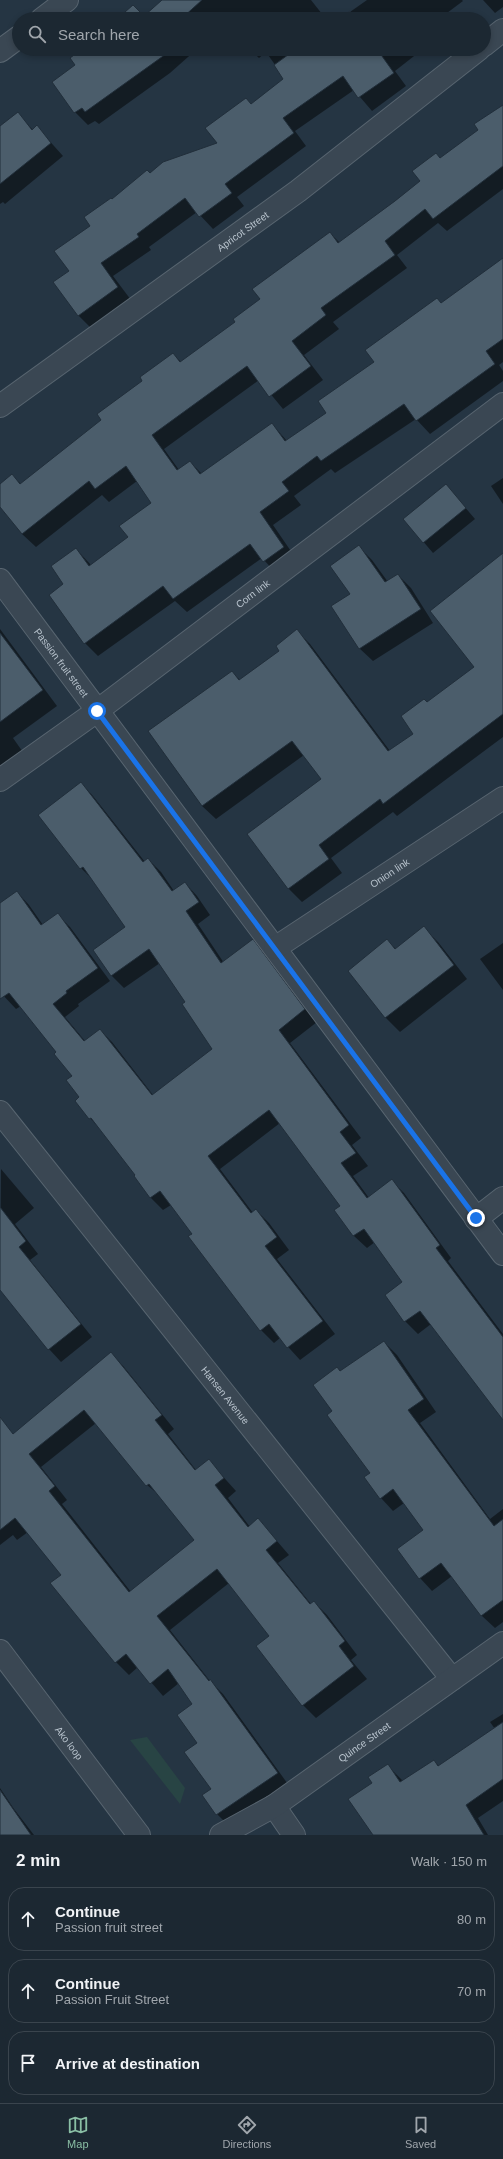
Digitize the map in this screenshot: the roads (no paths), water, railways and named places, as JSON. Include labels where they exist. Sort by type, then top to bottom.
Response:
[{"type":"street","points":[[51,12],[67,0]]},
{"type":"street","points":[[491,39],[503,30]]},
{"type":"street","points":[[0,51],[12,42]]},
{"type":"street","name":"Apricot Street","points":[[0,406],[298,191],[470,56]]},
{"type":"street","name":"Corn link","points":[[0,780],[97,711],[503,404]]},
{"type":"street","name":"Passion fruit street","points":[[0,580],[476,1218]]},
{"type":"street","name":"Onion link","points":[[275,948],[503,798]]},
{"type":"street","name":"Hansen Avenue","points":[[0,1112],[452,1679]]},
{"type":"street","points":[[503,1198],[476,1218],[503,1254]]},
{"type":"street","name":"Quince Street","points":[[221,1835],[274,1806],[503,1643]]},
{"type":"street","name":"Ako loop","points":[[0,1651],[139,1835]]},
{"type":"street","points":[[274,1806],[294,1835]]}]
